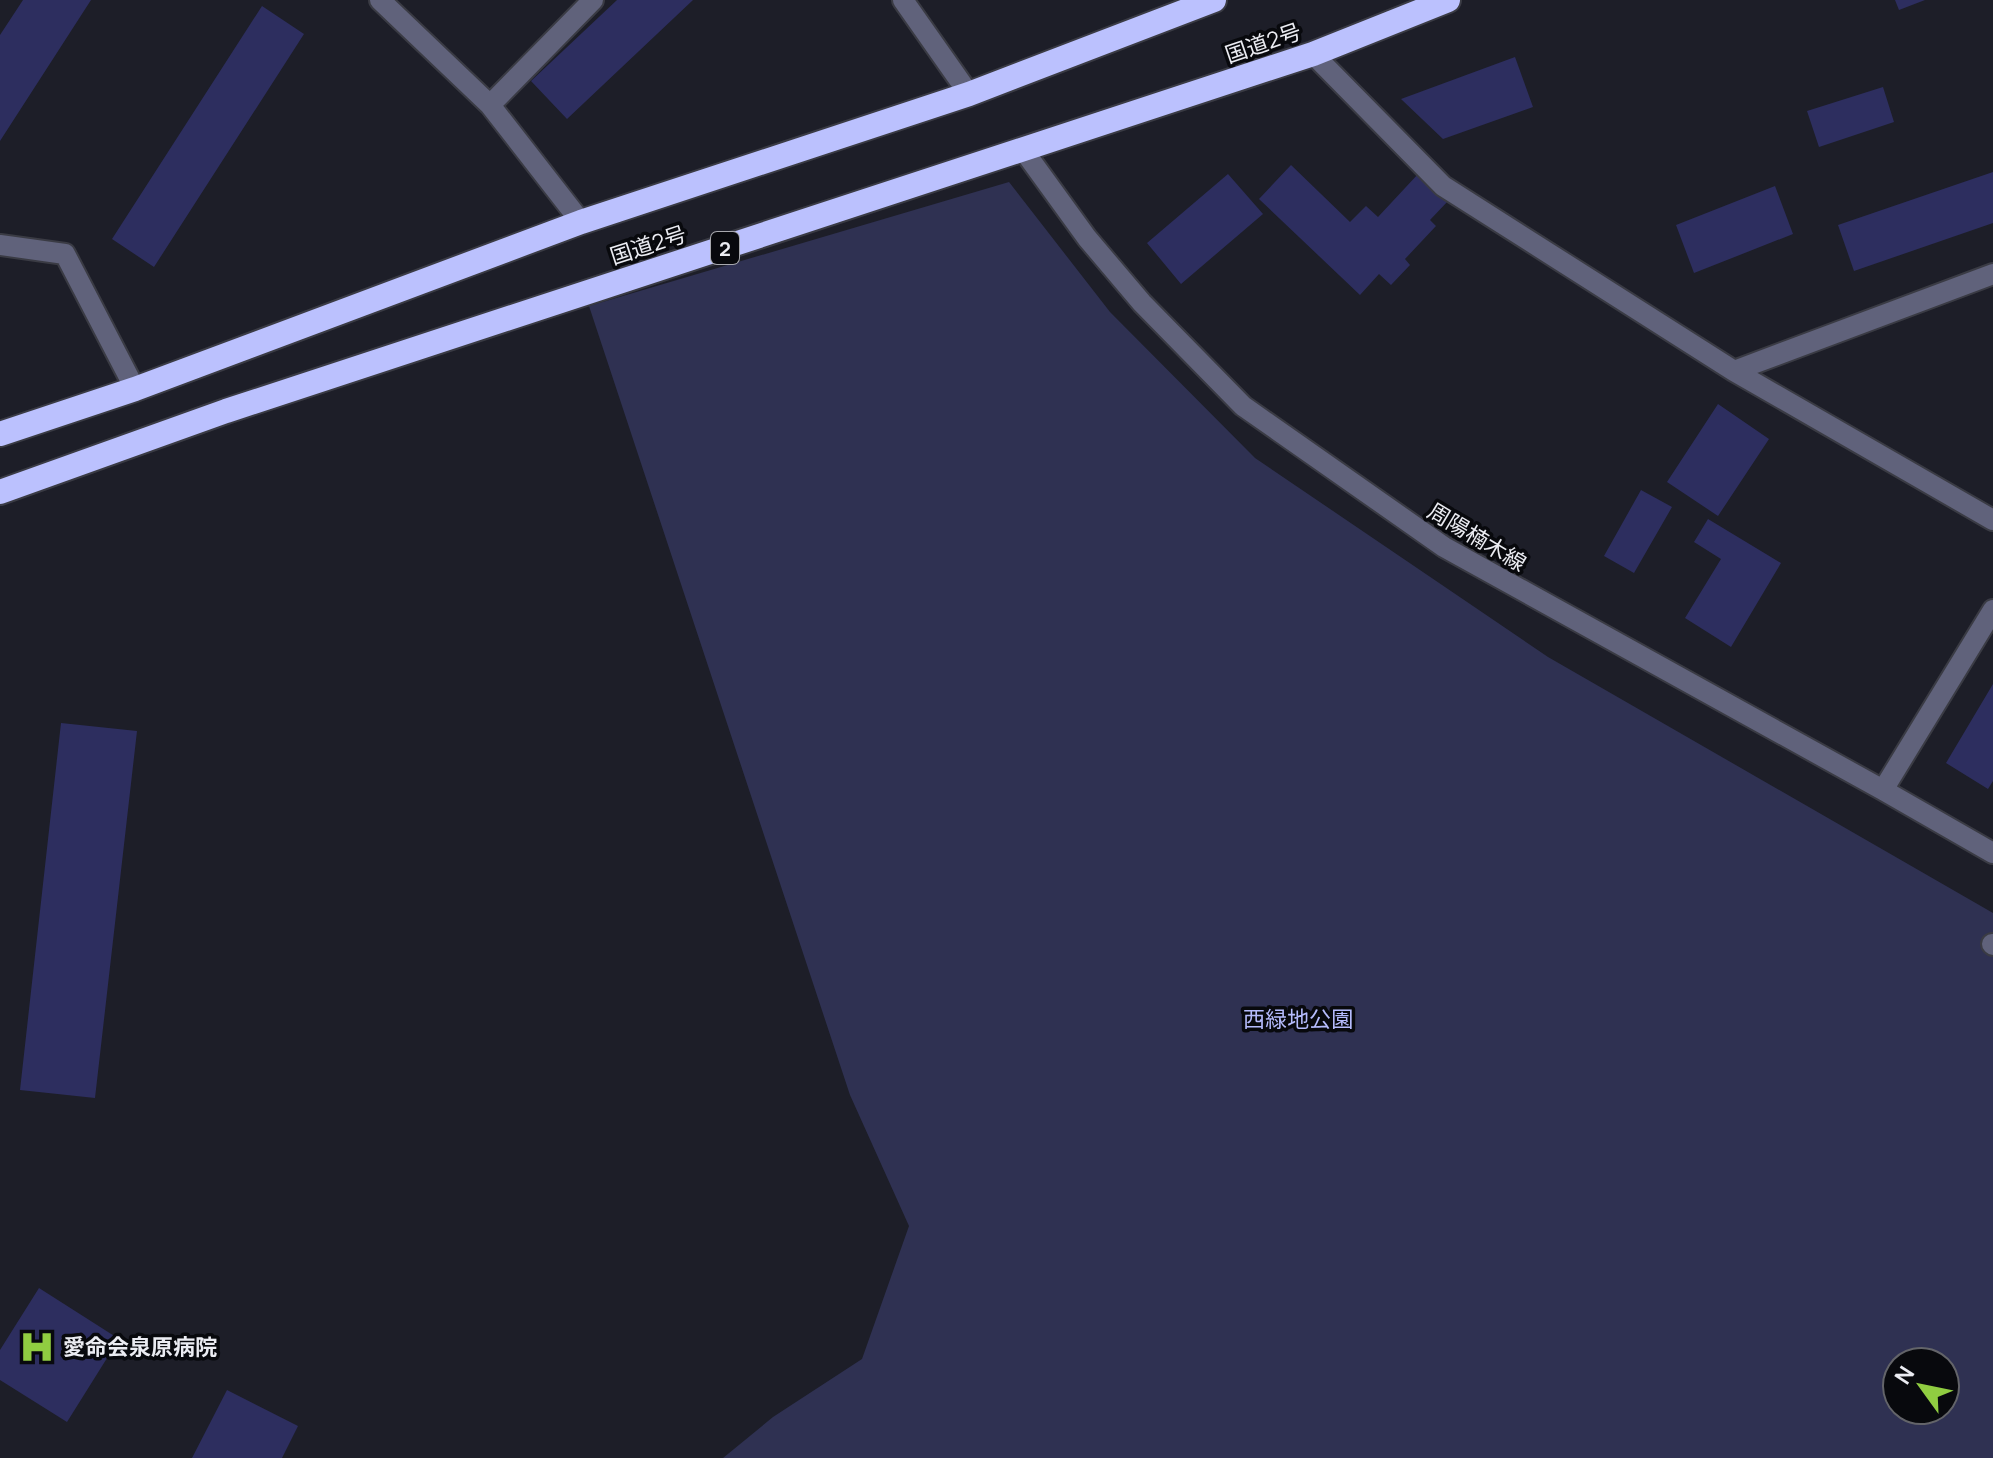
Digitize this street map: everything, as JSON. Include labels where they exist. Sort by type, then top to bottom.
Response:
[{"type":"highway","name":"国道2号","points":[[0,434],[135,389],[581,222],[969,94],[1214,0]]},
{"type":"highway","name":"国道2号","points":[[0,492],[241,406],[1313,54],[1448,0]]},
{"type":"street","points":[[380,0],[490,105],[581,222]]},
{"type":"street","points":[[490,105],[593,0]]},
{"type":"street","points":[[903,0],[969,94]]},
{"type":"street","points":[[1313,54],[1443,186],[1734,371],[1993,520]]},
{"type":"street","name":"周陽楠木線","points":[[1024,151],[1087,238],[1142,303],[1243,406],[1444,547],[1993,853]]},
{"type":"street","points":[[0,245],[65,254],[135,389]]},
{"type":"street","points":[[1734,371],[1993,274]]},
{"type":"street","points":[[1883,790],[1993,610]]},
{"type":"green space","name":"西緑地公園","points":[[1009,182],[1110,312],[1255,458],[1548,657],[1993,913],[1993,1458],[723,1458],[773,1417],[862,1359],[909,1226],[850,1095],[589,306]]},
{"type":"building","points":[[23,0],[91,0],[0,141],[0,35]]},
{"type":"building","points":[[617,0],[693,0],[567,119],[531,81]]},
{"type":"building","points":[[1895,0],[1925,0],[1899,10]]},
{"type":"building","points":[[262,6],[304,34],[154,267],[112,239]]},
{"type":"building","points":[[1515,57],[1533,107],[1443,139],[1401,99]]},
{"type":"building","points":[[1883,87],[1894,122],[1819,147],[1807,111]]},
{"type":"building","points":[[1291,165],[1350,222],[1366,206],[1378,217],[1419,173],[1448,201],[1430,220],[1436,226],[1405,259],[1410,265],[1391,285],[1379,274],[1360,295],[1259,199]]},
{"type":"building","points":[[1993,172],[1993,223],[1854,271],[1838,225]]},
{"type":"building","points":[[1228,174],[1263,214],[1181,284],[1147,243]]},
{"type":"building","points":[[1775,186],[1793,234],[1694,273],[1676,225]]},
{"type":"building","points":[[1718,404],[1769,439],[1718,516],[1667,482]]},
{"type":"building","points":[[1641,490],[1672,507],[1634,573],[1604,556]]},
{"type":"building","points":[[1708,519],[1781,563],[1731,647],[1685,618],[1721,559],[1694,542]]},
{"type":"building","points":[[1993,684],[1993,781],[1988,789],[1946,763]]},
{"type":"building","points":[[61,723],[137,731],[95,1098],[20,1090]]},
{"type":"building","points":[[39,1288],[119,1339],[67,1422],[0,1380],[0,1350]]},
{"type":"building","points":[[227,1390],[298,1426],[282,1458],[192,1458]]},
{"type":"place","name":"愛命会泉原病院","points":[[37,1347]]}]
